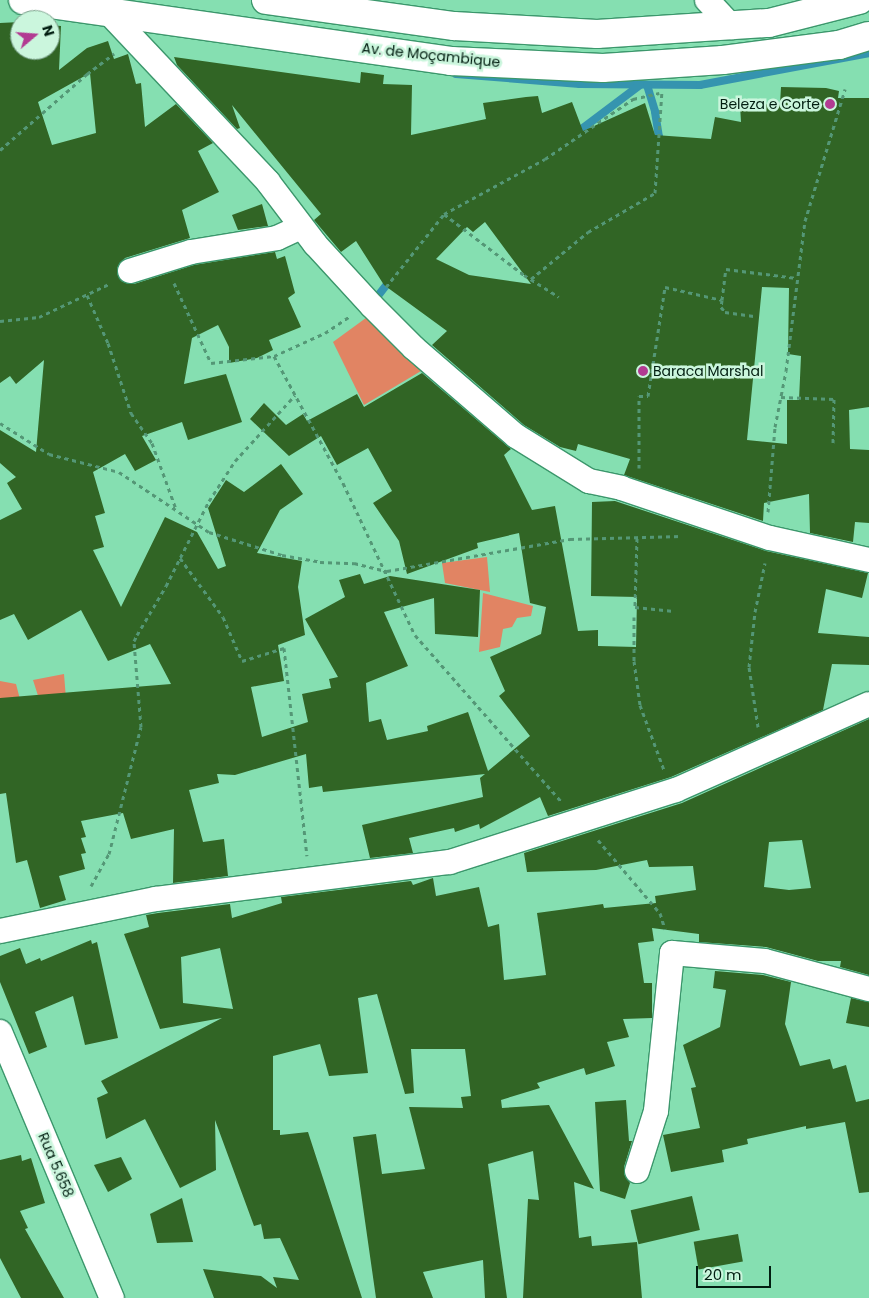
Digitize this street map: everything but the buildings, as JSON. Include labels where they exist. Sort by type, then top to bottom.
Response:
[{"type":"highway","name":"Av. de Moçambique","points":[[23,0],[451,61],[603,68],[723,60],[839,45],[869,36]]},
{"type":"highway","points":[[266,0],[454,26],[598,34],[732,27],[769,23],[859,0]]},
{"type":"street","points":[[706,0],[732,27]]},
{"type":"street","points":[[109,13],[268,182],[301,227],[414,348],[516,436],[589,481],[639,494],[768,537],[869,560]]},
{"type":"street","points":[[130,271],[217,246],[239,246],[277,238],[301,227]]},
{"type":"street","points":[[0,931],[76,913],[156,898],[450,862],[676,790],[869,704]]},
{"type":"street","points":[[638,1171],[656,1111],[672,953],[765,962],[869,989]]},
{"type":"street","name":"Rua 5.658","points":[[0,1032],[112,1298]]},
{"type":"path","points":[[0,150],[87,74],[135,40]]},
{"type":"path","points":[[532,279],[588,232],[655,193],[662,92],[662,64]]},
{"type":"path","points":[[766,751],[758,726],[749,667],[768,537],[768,489],[794,320],[796,278],[805,221],[845,89]]},
{"type":"path","points":[[380,296],[444,214],[545,159],[633,99],[662,92]]},
{"type":"path","points":[[444,214],[559,297]]},
{"type":"path","points":[[163,260],[211,363],[274,356],[325,333],[354,313]]},
{"type":"path","points":[[754,316],[726,312],[721,306],[726,269],[796,278]]},
{"type":"path","points":[[0,322],[39,317],[87,295],[130,271]]},
{"type":"path","points":[[639,494],[639,396],[648,396],[665,287],[722,300]]},
{"type":"path","points":[[87,295],[108,343],[130,413],[152,443],[177,510]]},
{"type":"path","points":[[274,356],[387,571],[403,614],[415,635],[568,808]]},
{"type":"path","points":[[76,913],[109,854],[141,727],[134,641],[198,522],[235,461],[295,395]]},
{"type":"path","points":[[781,397],[834,399],[833,443]]},
{"type":"path","points":[[0,423],[50,454],[119,472],[198,522]]},
{"type":"path","points":[[198,522],[198,527],[209,532],[282,555],[320,562],[354,563],[387,571],[570,539],[690,536],[726,524]]},
{"type":"path","points":[[637,538],[635,607],[674,611]]},
{"type":"path","points":[[180,558],[223,616],[242,661],[284,648],[309,878]]},
{"type":"path","points":[[634,617],[634,661],[640,705],[666,775]]},
{"type":"path","points":[[592,833],[660,913],[665,929]]},
{"type":"shaded area","points":[[370,315],[421,371],[364,405],[333,342]]},
{"type":"shaded area","points":[[487,557],[490,592],[445,583],[442,563]]},
{"type":"shaded area","points":[[483,593],[533,606],[531,616],[517,618],[512,627],[503,629],[500,647],[479,652]]},
{"type":"shaded area","points":[[64,674],[67,711],[0,711],[0,681],[16,684],[22,707],[40,702],[33,680]]},
{"type":"waterway","points":[[456,74],[580,84],[700,85],[869,53]]},
{"type":"waterway","points":[[575,134],[640,85]]},
{"type":"waterway","points":[[647,85],[655,112],[659,137],[656,144]]},
{"type":"waterway","points":[[377,297],[391,279]]},
{"type":"place","name":"Beleza e Corte","points":[[830,104]]},
{"type":"place","name":"Baraca Marshal","points":[[643,371]]}]
